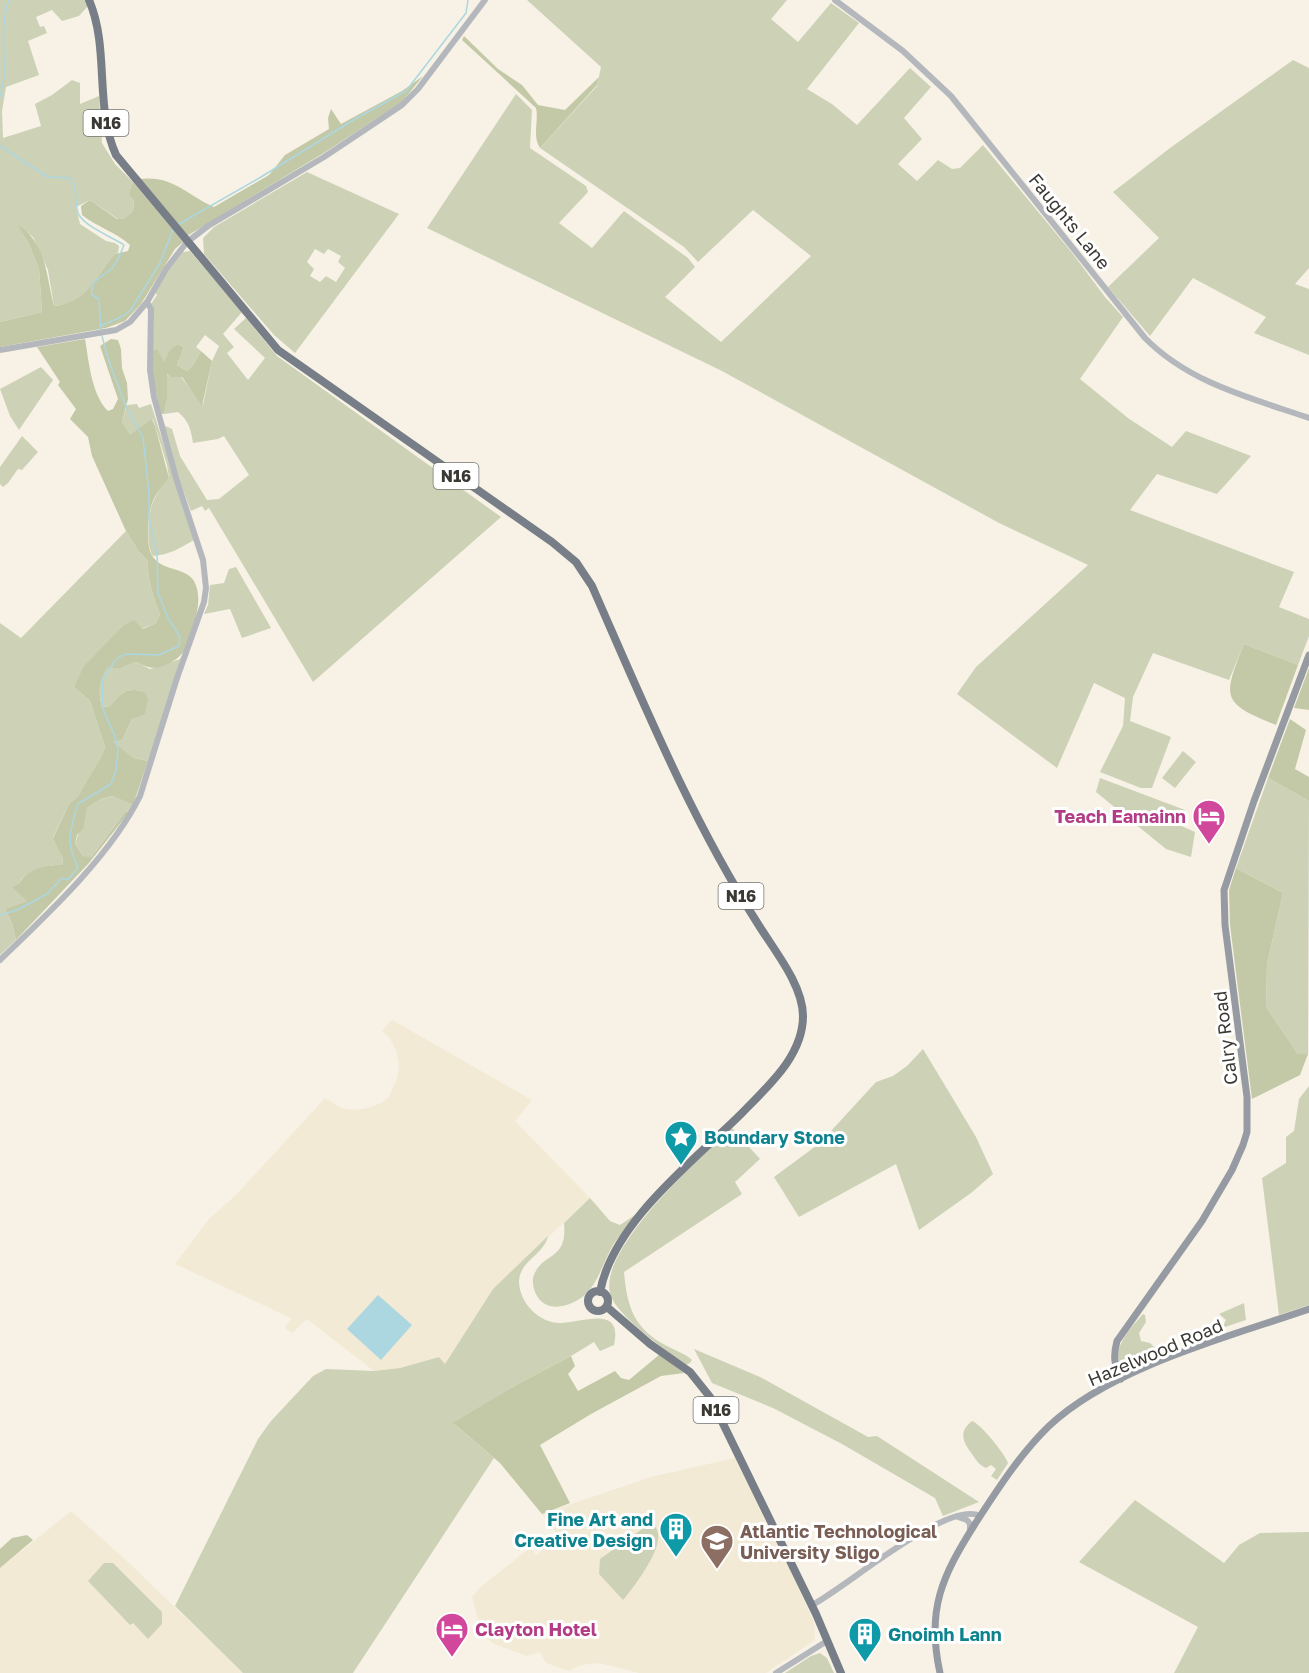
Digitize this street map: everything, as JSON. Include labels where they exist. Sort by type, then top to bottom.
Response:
[{"type":"highway","name":"N16","points":[[89,0],[98,31],[106,126],[110,142],[125,167],[278,350],[552,542],[583,569],[681,789],[754,919],[801,995],[804,1017],[802,1034],[790,1059],[748,1107],[686,1165],[635,1222],[618,1248],[604,1277],[600,1292]]},
{"type":"highway","name":"N16","points":[[600,1292],[607,1298],[606,1307],[602,1311],[595,1311],[589,1305],[590,1295],[600,1292]]},
{"type":"highway","name":"N16","points":[[606,1307],[650,1344],[690,1372],[710,1397],[812,1605],[841,1673]]},
{"type":"main road","name":"Calry Road","points":[[1121,1379],[1115,1367],[1113,1355],[1117,1341],[1202,1221],[1232,1170],[1245,1138],[1248,1120],[1247,1097],[1226,925],[1224,890],[1254,801],[1309,655]]},
{"type":"main road","name":"Hazelwood Road","points":[[940,1673],[934,1636],[938,1600],[949,1566],[980,1516],[1020,1459],[1050,1425],[1084,1398],[1121,1379],[1204,1345],[1309,1309]]},
{"type":"street","points":[[0,350],[116,330],[130,322],[147,302],[166,269],[187,242],[235,209],[324,157],[402,105],[418,89],[485,0]]},
{"type":"street","name":"Faughts Lane","points":[[835,0],[903,51],[951,96],[1158,352],[1203,380],[1309,418]]},
{"type":"street","points":[[0,960],[92,864],[132,812],[140,796],[177,678],[204,602],[206,588],[203,560],[176,478],[154,397],[150,370],[151,309],[147,302]]},
{"type":"street","points":[[812,1605],[931,1527],[953,1516],[970,1512],[980,1516]]},
{"type":"street","points":[[953,1516],[967,1520],[970,1524],[970,1532]]},
{"type":"street","points":[[776,1673],[827,1641]]},
{"type":"shaded area","points":[[392,1020],[532,1100],[515,1121],[590,1198],[493,1289],[445,1364],[439,1357],[400,1368],[374,1371],[307,1319],[292,1333],[285,1328],[291,1318],[175,1264],[209,1219],[236,1195],[325,1098],[341,1108],[354,1110],[368,1108],[388,1098],[397,1079],[399,1066],[397,1052],[389,1037],[382,1031]]},
{"type":"shaded area","name":"Atlantic Technological University Sligo","points":[[735,1458],[814,1622],[815,1640],[766,1673],[639,1673],[599,1663],[581,1665],[569,1671],[546,1663],[540,1652],[527,1656],[494,1644],[482,1634],[472,1597],[478,1589],[531,1547],[536,1555],[559,1538],[542,1514],[651,1477]]},
{"type":"shaded area","points":[[70,1512],[128,1562],[243,1673],[0,1673],[0,1568]]},
{"type":"green space","points":[[0,0],[86,0],[88,6],[79,16],[62,21],[52,10],[36,17],[40,27],[44,26],[47,33],[28,41],[39,75],[6,87],[2,111],[3,138],[41,126],[35,104],[72,80],[80,83],[80,104],[99,96],[102,143],[115,164],[133,182],[130,194],[134,199],[133,211],[125,218],[118,219],[90,200],[76,207],[80,224],[106,241],[119,246],[118,253],[83,295],[65,304],[54,306],[48,270],[33,237],[18,225],[39,269],[42,312],[0,322]]},
{"type":"green space","points":[[527,0],[787,0],[771,19],[798,42],[831,3],[859,23],[807,89],[832,104],[857,125],[910,68],[931,87],[904,118],[922,139],[898,164],[917,181],[938,160],[952,169],[960,168],[983,145],[1123,317],[1080,379],[1128,418],[1172,447],[1186,431],[1251,456],[1217,494],[1157,474],[1130,510],[1294,572],[1279,607],[1309,619],[1309,636],[1298,665],[1244,644],[1229,680],[1153,653],[1133,697],[1130,721],[1171,737],[1152,788],[1141,788],[1100,772],[1123,726],[1125,698],[1094,683],[1057,768],[957,694],[976,667],[1088,565],[999,523],[722,371],[427,228],[516,94],[532,110],[530,148],[586,186],[588,192],[559,223],[592,248],[624,211],[688,258],[695,267],[665,297],[721,342],[811,256],[753,210],[698,262],[684,247],[540,148],[597,86],[601,67]]},
{"type":"green space","points":[[464,36],[498,69],[522,85],[538,105],[565,110],[599,77],[597,85],[540,148],[536,139],[536,108],[462,40]]},
{"type":"green space","points":[[1293,60],[1309,68],[1309,268],[1295,284],[1309,289],[1309,355],[1254,333],[1266,317],[1193,278],[1150,336],[1108,287],[1159,238],[1113,192]]},
{"type":"green space","points":[[423,76],[402,102],[322,154],[187,236],[139,179],[161,180],[170,183],[214,207],[269,175],[285,155],[329,129],[328,118],[331,109],[341,124],[402,91]]},
{"type":"green space","points":[[307,172],[399,214],[295,353],[274,335],[204,254],[203,238],[214,227]],"holes":[[[315,249],[324,254],[328,249],[341,256],[338,262],[345,268],[336,282],[326,276],[320,282],[310,276],[314,269],[307,262]]]},
{"type":"green space","points":[[133,182],[183,242],[175,249],[141,304],[125,321],[106,328],[0,347],[0,322],[42,312],[39,269],[29,244],[17,224],[27,232],[40,250],[54,306],[65,304],[83,294],[115,254],[128,251],[130,245],[82,215],[81,206],[90,200],[117,219],[125,218],[133,211],[134,200],[129,194]]},
{"type":"green space","points":[[190,251],[242,312],[223,334],[234,347],[227,353],[248,380],[265,358],[234,329],[246,318],[277,356],[501,517],[313,682],[209,508],[205,511],[202,506],[191,511],[173,463],[163,425],[172,429],[180,456],[207,500],[219,499],[249,475],[224,436],[193,443],[189,426],[182,415],[178,412],[164,414],[167,399],[166,374],[170,377],[181,377],[203,405],[212,361],[219,346],[205,335],[196,347],[201,351],[187,371],[177,365],[184,347],[178,344],[164,363],[152,351],[151,304],[157,295],[155,292],[166,273],[183,252]]},
{"type":"green space","points":[[85,339],[94,387],[102,404],[108,411],[113,409],[118,399],[100,346],[111,339],[118,340],[128,399],[122,422],[130,435],[152,419],[155,426],[169,478],[151,506],[148,532],[150,551],[159,563],[190,576],[198,591],[198,606],[190,641],[185,651],[176,659],[157,668],[136,662],[119,669],[108,667],[105,672],[100,686],[102,707],[110,706],[125,692],[133,690],[145,692],[148,699],[145,714],[132,719],[122,740],[113,742],[134,758],[148,761],[133,805],[113,796],[101,799],[87,808],[83,829],[77,835],[75,844],[83,856],[91,857],[125,812],[130,811],[89,863],[16,940],[12,923],[5,909],[27,901],[12,887],[37,869],[62,865],[63,859],[53,838],[69,804],[78,796],[105,747],[90,701],[74,687],[84,666],[123,626],[134,620],[143,629],[156,623],[160,614],[151,588],[148,561],[139,552],[126,531],[92,456],[88,437],[70,419],[76,409],[58,385],[60,382],[37,347]]},
{"type":"green space","points":[[178,344],[184,347],[177,365],[187,371],[201,351],[212,361],[202,406],[182,377],[170,377],[167,374],[167,399],[164,414],[160,413],[152,370],[152,352],[157,349],[164,362],[170,350]]},
{"type":"green space","points":[[41,367],[53,380],[19,430],[10,416],[0,389]]},
{"type":"green space","points":[[137,404],[139,408],[151,404],[194,540],[174,551],[153,556],[148,536],[149,518],[156,495],[169,478],[153,419],[130,436],[122,422],[127,405]]},
{"type":"green space","points":[[22,436],[38,452],[22,470],[18,469],[3,487],[0,484],[0,467]]},
{"type":"green space","points":[[126,531],[139,552],[148,561],[151,588],[160,614],[156,623],[108,643],[94,656],[74,687],[90,701],[105,747],[102,757],[78,796],[69,804],[53,837],[63,859],[62,865],[37,869],[13,887],[28,901],[5,909],[12,923],[16,940],[0,955],[0,623],[21,638]]},
{"type":"green space","points":[[236,567],[271,628],[242,638],[230,609],[204,614],[208,605],[210,585],[224,583],[229,569]]},
{"type":"green space","points":[[1244,644],[1298,665],[1276,725],[1244,711],[1231,696],[1232,676]]},
{"type":"green space","points":[[187,648],[148,761],[134,758],[112,742],[122,740],[145,692],[133,690],[125,692],[110,706],[102,707],[100,686],[104,671],[107,666],[119,669],[136,662],[150,669],[180,659]]},
{"type":"green space","points":[[1309,668],[1309,710],[1294,708]]},
{"type":"green space","points":[[1290,719],[1306,730],[1295,769],[1309,777],[1309,801],[1268,778]]},
{"type":"green space","points":[[1183,751],[1196,762],[1175,788],[1162,778]]},
{"type":"green space","points":[[1100,778],[1185,810],[1179,825],[1195,832],[1191,857],[1166,849],[1096,792]]},
{"type":"green space","points":[[1268,778],[1309,801],[1308,1054],[1298,1054],[1266,1007],[1267,964],[1283,893],[1236,868]]},
{"type":"green space","points":[[114,796],[133,805],[130,811],[125,812],[90,858],[83,856],[75,844],[87,808],[101,799]]},
{"type":"green space","points":[[1236,868],[1283,893],[1267,964],[1266,1007],[1298,1054],[1308,1054],[1300,1075],[1252,1099],[1230,925],[1229,890]]},
{"type":"green space","points":[[923,1049],[976,1137],[993,1174],[971,1193],[919,1230],[896,1164],[799,1217],[774,1177],[820,1143],[876,1082],[893,1076],[907,1066]]},
{"type":"green space","points":[[1309,1086],[1309,1305],[1279,1315],[1262,1178],[1286,1163],[1286,1137],[1294,1131],[1299,1099]]},
{"type":"green space","points":[[732,1128],[760,1159],[735,1182],[742,1194],[624,1272],[627,1296],[634,1316],[656,1339],[692,1360],[686,1365],[643,1332],[621,1311],[610,1293],[611,1274],[620,1253],[655,1204],[698,1159]]},
{"type":"green space","points":[[590,1198],[610,1221],[620,1225],[638,1213],[615,1242],[589,1291],[568,1305],[550,1306],[537,1296],[534,1289],[534,1275],[543,1263],[559,1250],[564,1235],[564,1223]]},
{"type":"green space","points":[[548,1236],[546,1243],[527,1263],[520,1275],[520,1290],[527,1305],[539,1316],[554,1322],[607,1320],[613,1325],[614,1345],[600,1351],[594,1342],[518,1384],[454,1424],[494,1458],[353,1673],[243,1673],[175,1606],[258,1439],[271,1421],[313,1376],[326,1369],[374,1371],[400,1368],[439,1357],[445,1364],[493,1289]]},
{"type":"green space","points":[[1244,1303],[1246,1320],[1222,1328],[1226,1320],[1219,1314]]},
{"type":"green space","points":[[1143,1314],[1146,1322],[1139,1333],[1141,1341],[1150,1343],[1161,1354],[1122,1368],[1118,1354],[1120,1347],[1128,1332]]},
{"type":"green space","points":[[694,1349],[760,1377],[868,1437],[877,1436],[979,1502],[943,1516],[935,1498],[842,1444],[773,1408],[712,1383]]},
{"type":"green space","points":[[660,1354],[684,1373],[661,1376],[540,1445],[570,1503],[542,1514],[500,1463],[453,1423],[518,1384],[571,1356],[575,1366],[568,1374],[578,1391],[615,1371],[621,1378],[629,1380]]},
{"type":"green space","points":[[972,1421],[992,1440],[1008,1463],[997,1480],[991,1476],[996,1469],[991,1465],[986,1468],[980,1464],[964,1441],[963,1433]]},
{"type":"green space","points":[[1135,1500],[1224,1563],[1239,1545],[1260,1533],[1309,1532],[1309,1673],[1174,1673],[1198,1627],[1079,1562]]},
{"type":"green space","points":[[652,1522],[658,1531],[657,1545],[644,1571],[623,1600],[599,1574],[600,1559]]},
{"type":"green space","points":[[27,1535],[33,1540],[0,1568],[0,1549],[12,1538]]},
{"type":"green space","points":[[104,1563],[113,1563],[162,1612],[162,1624],[148,1639],[133,1623],[130,1625],[88,1581]]},
{"type":"green space","points":[[820,1653],[827,1658],[834,1673],[785,1673],[811,1656]]},
{"type":"water","points":[[378,1295],[412,1325],[381,1360],[347,1329]]},
{"type":"waterway","points":[[0,97],[4,78],[3,38],[9,0]]},
{"type":"waterway","points":[[179,224],[406,91],[466,13],[468,0]]},
{"type":"waterway","points":[[0,146],[48,177],[70,178],[74,186],[77,210],[82,219],[93,228],[124,245],[114,266],[93,286],[92,295],[99,299],[101,331]]},
{"type":"waterway","points":[[100,326],[130,311],[160,263],[173,229]]},
{"type":"waterway","points":[[0,915],[17,910],[48,893],[62,878],[68,880],[78,867],[70,843],[78,804],[111,784],[116,770],[118,749],[102,707],[103,679],[121,656],[127,654],[159,655],[179,646],[180,637],[168,618],[158,593],[157,554],[149,518],[149,493],[143,438],[127,409],[102,336]]},
{"type":"place","name":"Teach Eamainn","points":[[1209,845]]},
{"type":"place","name":"Boundary Stone","points":[[681,1166]]},
{"type":"place","name":"Fine Art and Creative Design","points":[[676,1558]]},
{"type":"place","name":"Atlantic Technological University Sligo","points":[[717,1570]]},
{"type":"place","name":"Clayton Hotel","points":[[452,1658]]},
{"type":"place","name":"Gnoimh Lann","points":[[865,1663]]}]
